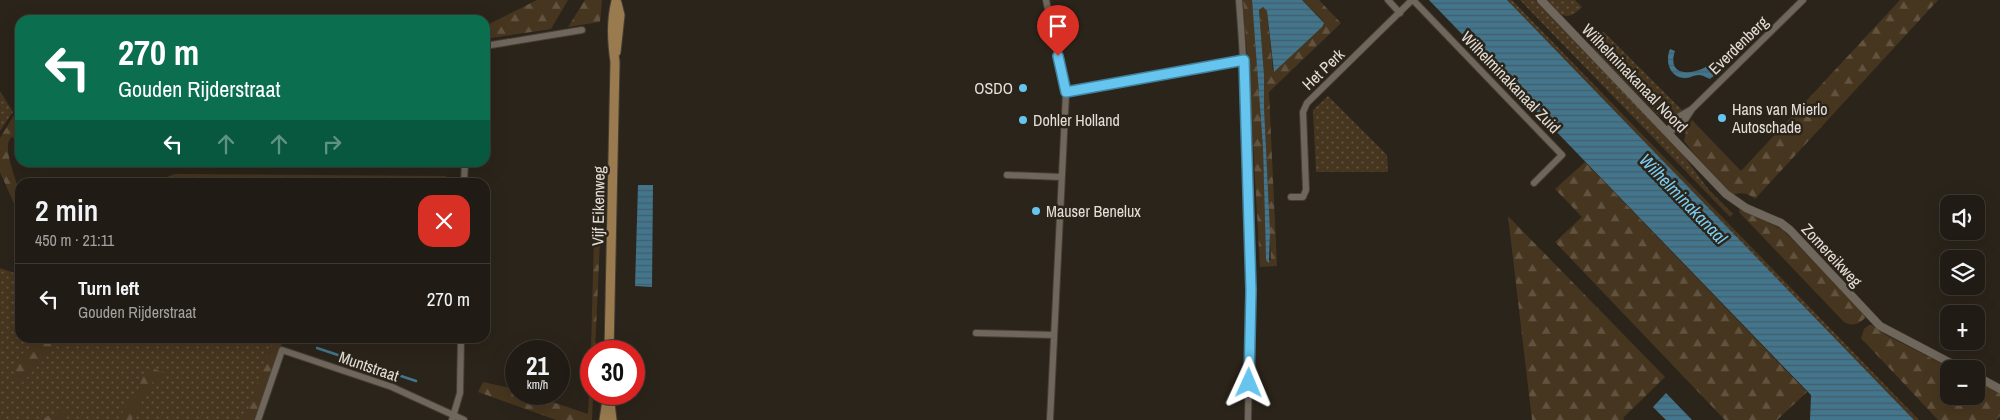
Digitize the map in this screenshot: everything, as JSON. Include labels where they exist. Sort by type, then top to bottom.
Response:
[{"type":"main road","name":"Vijf Eikenweg","points":[[609,340],[615,62],[620,15],[616,1]]},
{"type":"main road","points":[[604,420],[606,405]]},
{"type":"main road","points":[[610,405],[612,420]]},
{"type":"street","points":[[1046,0],[1066,92],[1050,420]]},
{"type":"street","points":[[1239,0],[1244,60],[1251,290],[1248,420]]},
{"type":"street","points":[[1388,0],[1400,13]]},
{"type":"street","name":"Het Perk","points":[[1292,198],[1303,197],[1306,190],[1303,112],[1307,104],[1413,0]]},
{"type":"street","name":"Wilhelminakanaal Zuid","points":[[1413,0],[1562,156],[1534,183]]},
{"type":"street","name":"Wilhelminakanaal Noord","points":[[1541,0],[1688,153]]},
{"type":"street","name":"Everdenberg","points":[[1668,132],[1676,118],[1692,109],[1803,0]]},
{"type":"street","points":[[490,45],[582,30]]},
{"type":"street","points":[[1066,92],[1244,60]]},
{"type":"street","name":"Zomereikweg","points":[[1688,153],[1735,202],[1758,215],[1782,223],[1790,230],[1880,326],[1945,360]]},
{"type":"street","points":[[1007,176],[1061,177]]},
{"type":"street","points":[[976,333],[1054,335]]},
{"type":"street","points":[[461,343],[460,393],[453,418],[464,420]]},
{"type":"street","name":"Muntstraat","points":[[258,420],[282,350],[392,387],[453,418]]},
{"type":"street","points":[[1985,380],[2000,388]]},
{"type":"green space","points":[[537,0],[568,0],[551,29],[490,38],[490,24]]},
{"type":"green space","points":[[585,0],[602,0],[600,22],[568,27]]},
{"type":"green space","points":[[1243,0],[1252,0],[1263,148],[1266,260],[1271,260],[1264,75],[1259,10],[1263,7],[1267,11],[1273,71],[1323,21],[1302,0],[1319,0],[1341,23],[1269,92],[1277,266],[1260,267]]},
{"type":"green space","points":[[1507,0],[1512,0],[1919,420],[1914,420]]},
{"type":"green space","points":[[1520,0],[1535,0],[1677,147],[1709,190],[1733,214],[1730,217]]},
{"type":"green space","points":[[1546,0],[1575,0],[1582,7],[1567,16],[1559,13]]},
{"type":"green space","points":[[1900,0],[1938,0],[1755,199],[1745,194],[1733,195],[1684,141],[1686,130],[1692,120],[1741,171]]},
{"type":"green space","points":[[1604,32],[1682,110],[1674,116],[1660,117],[1592,48],[1595,37]]},
{"type":"green space","points":[[0,91],[13,112],[0,131]]},
{"type":"green space","points":[[1328,96],[1387,155],[1388,172],[1316,172],[1313,110]]},
{"type":"green space","points":[[14,115],[15,138],[12,137],[8,147],[15,178],[15,206],[0,172],[0,138]]},
{"type":"green space","points":[[1585,162],[1807,392],[1777,420],[1725,420],[1555,242],[1582,217],[1555,189]]},
{"type":"green space","points":[[175,174],[446,176],[446,178],[164,178]]},
{"type":"green space","points":[[595,197],[602,197],[596,340],[591,340]]},
{"type":"green space","points":[[1740,208],[1783,230],[1866,317],[1856,324],[1844,322],[1739,212]]},
{"type":"green space","points":[[1508,216],[1665,377],[1623,418],[1624,420],[1532,420]]},
{"type":"green space","points":[[0,268],[15,273],[15,343],[276,343],[250,420],[0,420]]},
{"type":"green space","points":[[1872,325],[1886,335],[1940,363],[1940,405],[1985,405],[1985,386],[2000,393],[2000,416],[1996,420],[1938,420],[1861,338],[1864,329]]},
{"type":"green space","points":[[49,343],[53,350],[22,383],[16,378],[16,364],[22,354],[33,346]]},
{"type":"green space","points":[[272,343],[282,343],[254,420],[244,420]]},
{"type":"green space","points":[[150,367],[169,375],[154,380],[132,420],[117,420],[137,393],[142,378]]},
{"type":"green space","points":[[483,382],[505,387],[505,402],[478,392]]},
{"type":"green space","points":[[514,405],[561,405],[588,414],[588,405],[593,405],[592,420],[556,420]]},
{"type":"green space","points":[[61,411],[70,412],[66,420],[38,420]]},
{"type":"water","points":[[1252,0],[1302,0],[1324,23],[1274,72],[1267,11],[1263,7],[1259,10],[1264,75],[1270,232],[1269,263],[1266,260],[1263,148]]},
{"type":"water","name":"Wilhelminakanaal","points":[[1429,0],[1507,0],[1914,420],[1810,420],[1811,395]]},
{"type":"water","points":[[1670,49],[1675,51],[1673,60],[1674,66],[1678,70],[1683,72],[1696,71],[1709,65],[1716,74],[1710,79],[1702,75],[1685,78],[1678,77],[1669,67]]},
{"type":"water","points":[[638,185],[653,185],[652,287],[635,286]]},
{"type":"water","points":[[1666,393],[1692,420],[1666,420],[1653,407]]},
{"type":"waterway","points":[[317,348],[416,381]]},
{"type":"place","name":"OSDO","points":[[1023,88]]},
{"type":"place","name":"Hans van Mierlo Autoschade","points":[[1722,118]]},
{"type":"place","name":"Dohler Holland","points":[[1023,120]]},
{"type":"place","name":"Mauser Benelux","points":[[1036,211]]},
{"type":"route","points":[[1058,56],[1066,92],[1244,60],[1251,290],[1249,383]]}]
